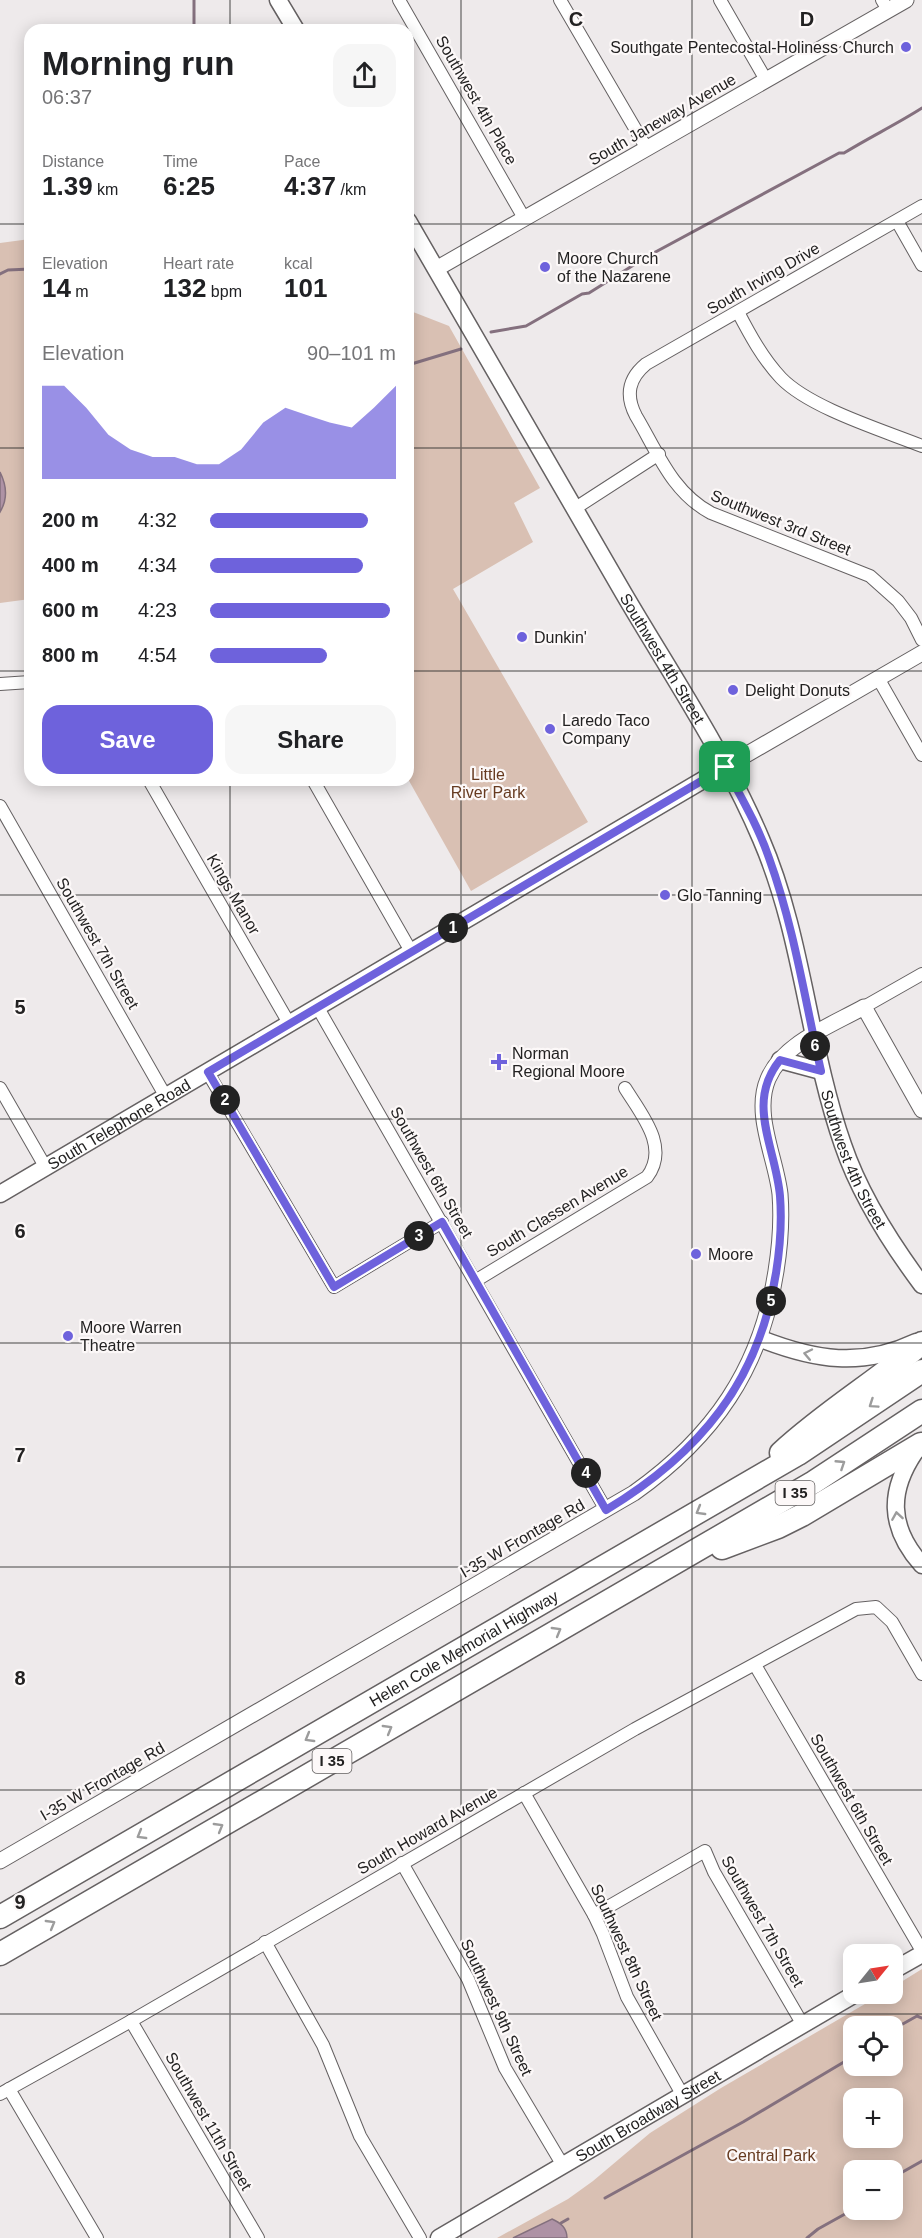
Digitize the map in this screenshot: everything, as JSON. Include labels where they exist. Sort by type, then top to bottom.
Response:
[{"type":"highway","points":[[751,1482],[810,1426],[898,1364],[922,1341]]},
{"type":"highway","name":"Helen Cole Memorial Highway","points":[[0,1917],[751,1482],[807,1448],[922,1371]]},
{"type":"highway","name":"Helen Cole Memorial Highway","points":[[0,1954],[814,1482],[922,1411]]},
{"type":"highway","points":[[664,1569],[778,1527],[839,1494],[922,1444]]},
{"type":"main road","points":[[278,0],[292,24]]},
{"type":"main road","name":"Southwest 4th Street","points":[[414,231],[750,813],[769,858],[788,920],[821,1071],[843,1146],[863,1191],[901,1257],[922,1285]]},
{"type":"main road","name":"South Telephone Road","points":[[0,1194],[725,767]]},
{"type":"main road","points":[[780,1060],[821,1071]]},
{"type":"main road","points":[[760,1339],[807,1355],[850,1359],[886,1353],[922,1341]]},
{"type":"main road","points":[[922,1444],[904,1469],[895,1503],[901,1534],[922,1564]]},
{"type":"main road","points":[[903,1964],[922,1952]]},
{"type":"main road","name":"South Broadway Street","points":[[439,2238],[843,2001]]},
{"type":"street","name":"Southwest 4th Place","points":[[399,0],[413,24]]},
{"type":"street","points":[[560,0],[646,149]]},
{"type":"street","points":[[720,0],[766,80]]},
{"type":"street","name":"South Janeway Avenue","points":[[436,269],[766,80],[885,5],[906,0]]},
{"type":"street","name":"Southwest 4th Place","points":[[414,26],[524,219]]},
{"type":"street","name":"South Irving Drive","points":[[630,387],[633,376],[646,364],[922,206]]},
{"type":"street","points":[[897,221],[922,265]]},
{"type":"street","points":[[738,312],[766,361],[799,393],[816,403],[922,446]]},
{"type":"street","name":"Southwest 3rd Street","points":[[630,387],[631,407],[680,489],[698,506],[848,567],[876,581],[905,609],[922,640]]},
{"type":"street","points":[[574,509],[658,454]]},
{"type":"street","name":"South Telephone Road","points":[[725,767],[922,652]]},
{"type":"street","points":[[878,678],[922,755]]},
{"type":"street","points":[[0,684],[24,682]]},
{"type":"street","name":"Kings Manor","points":[[152,786],[290,1025]]},
{"type":"street","points":[[315,786],[412,953]]},
{"type":"street","name":"Southwest 7th Street","points":[[0,806],[166,1097]]},
{"type":"street","points":[[813,1035],[922,974]]},
{"type":"street","points":[[864,1007],[922,1110]]},
{"type":"street","name":"Southwest 6th Street","points":[[318,1008],[606,1510]]},
{"type":"street","name":"I-35 W Frontage Rd","points":[[0,1861],[606,1510],[653,1479],[704,1431],[740,1382],[760,1339],[774,1283],[781,1222],[780,1195],[763,1114],[763,1101],[768,1079],[780,1060],[813,1035]]},
{"type":"street","points":[[208,1072],[334,1287],[442,1222]]},
{"type":"street","points":[[0,1088],[45,1168]]},
{"type":"street","name":"South Classen Avenue","points":[[475,1281],[641,1182],[654,1167],[657,1157],[652,1133],[626,1088]]},
{"type":"street","name":"South Howard Avenue","points":[[5,2092],[635,1729],[856,1609],[876,1607],[892,1622],[922,1674]]},
{"type":"street","name":"Southwest 6th Street","points":[[755,1665],[922,1952]]},
{"type":"street","name":"Southwest 8th Street","points":[[524,1792],[594,1914],[607,1942],[627,1998],[682,2094]]},
{"type":"street","name":"Southwest 7th Street","points":[[594,1914],[705,1851],[714,1872],[803,2025]]},
{"type":"street","name":"Southwest 9th Street","points":[[402,1863],[468,1979],[505,2068],[562,2164]]},
{"type":"street","points":[[265,1942],[323,2044],[360,2136],[420,2238]]},
{"type":"street","name":"Southwest 11th Street","points":[[131,2021],[258,2238]]},
{"type":"street","points":[[5,2092],[97,2238]]},
{"type":"green space","points":[[24,240],[24,600],[0,603],[0,243]]},
{"type":"green space","name":"Little River Park","points":[[414,312],[449,326],[540,488],[514,503],[533,542],[453,589],[588,822],[471,891],[412,786],[414,786]]},
{"type":"green space","name":"Central Park","points":[[922,1969],[922,2238],[497,2238],[568,2199],[650,2133],[721,2088],[843,2017],[843,2076],[903,2076],[903,2016],[844,2016],[865,2004],[903,2004],[903,1981]]},
{"type":"shaded area","points":[[0,472],[6,492],[0,512]]},
{"type":"shaded area","points":[[552,2219],[563,2226],[567,2238],[513,2238]]},
{"type":"waterway","points":[[194,0],[194,24]]},
{"type":"waterway","points":[[491,332],[526,326],[582,294],[589,293],[648,256],[839,153],[844,153],[922,108]]},
{"type":"waterway","points":[[0,274],[8,270],[24,269]]},
{"type":"waterway","points":[[414,363],[461,349]]},
{"type":"waterway","points":[[903,2024],[917,2016],[922,2018]]},
{"type":"waterway","points":[[605,2198],[743,2122],[843,2063]]},
{"type":"waterway","points":[[903,2172],[922,2161]]},
{"type":"waterway","points":[[807,2238],[843,2215]]},
{"type":"waterway","points":[[561,2223],[568,2219]]},
{"type":"place","name":"Southgate Pentecostal-Holiness Church","points":[[906,47]]},
{"type":"place","name":"Moore Church of the Nazarene","points":[[545,267]]},
{"type":"place","name":"Dunkin'","points":[[522,637]]},
{"type":"place","name":"Delight Donuts","points":[[733,690]]},
{"type":"place","name":"Laredo Taco Company","points":[[550,729]]},
{"type":"place","name":"Glo Tanning","points":[[665,895]]},
{"type":"place","name":"Norman Regional Moore","points":[[499,1062]]},
{"type":"place","name":"Moore","points":[[696,1254]]},
{"type":"place","name":"Moore Warren Theatre","points":[[68,1336]]},
{"type":"route","points":[[725,767],[761,838],[779,889],[821,1071],[780,1060],[765,1087],[763,1114],[780,1195],[780,1242],[770,1303],[760,1339],[749,1364],[740,1382],[718,1414],[685,1452],[634,1493],[606,1510],[442,1222],[334,1287],[208,1072],[725,767]]}]
